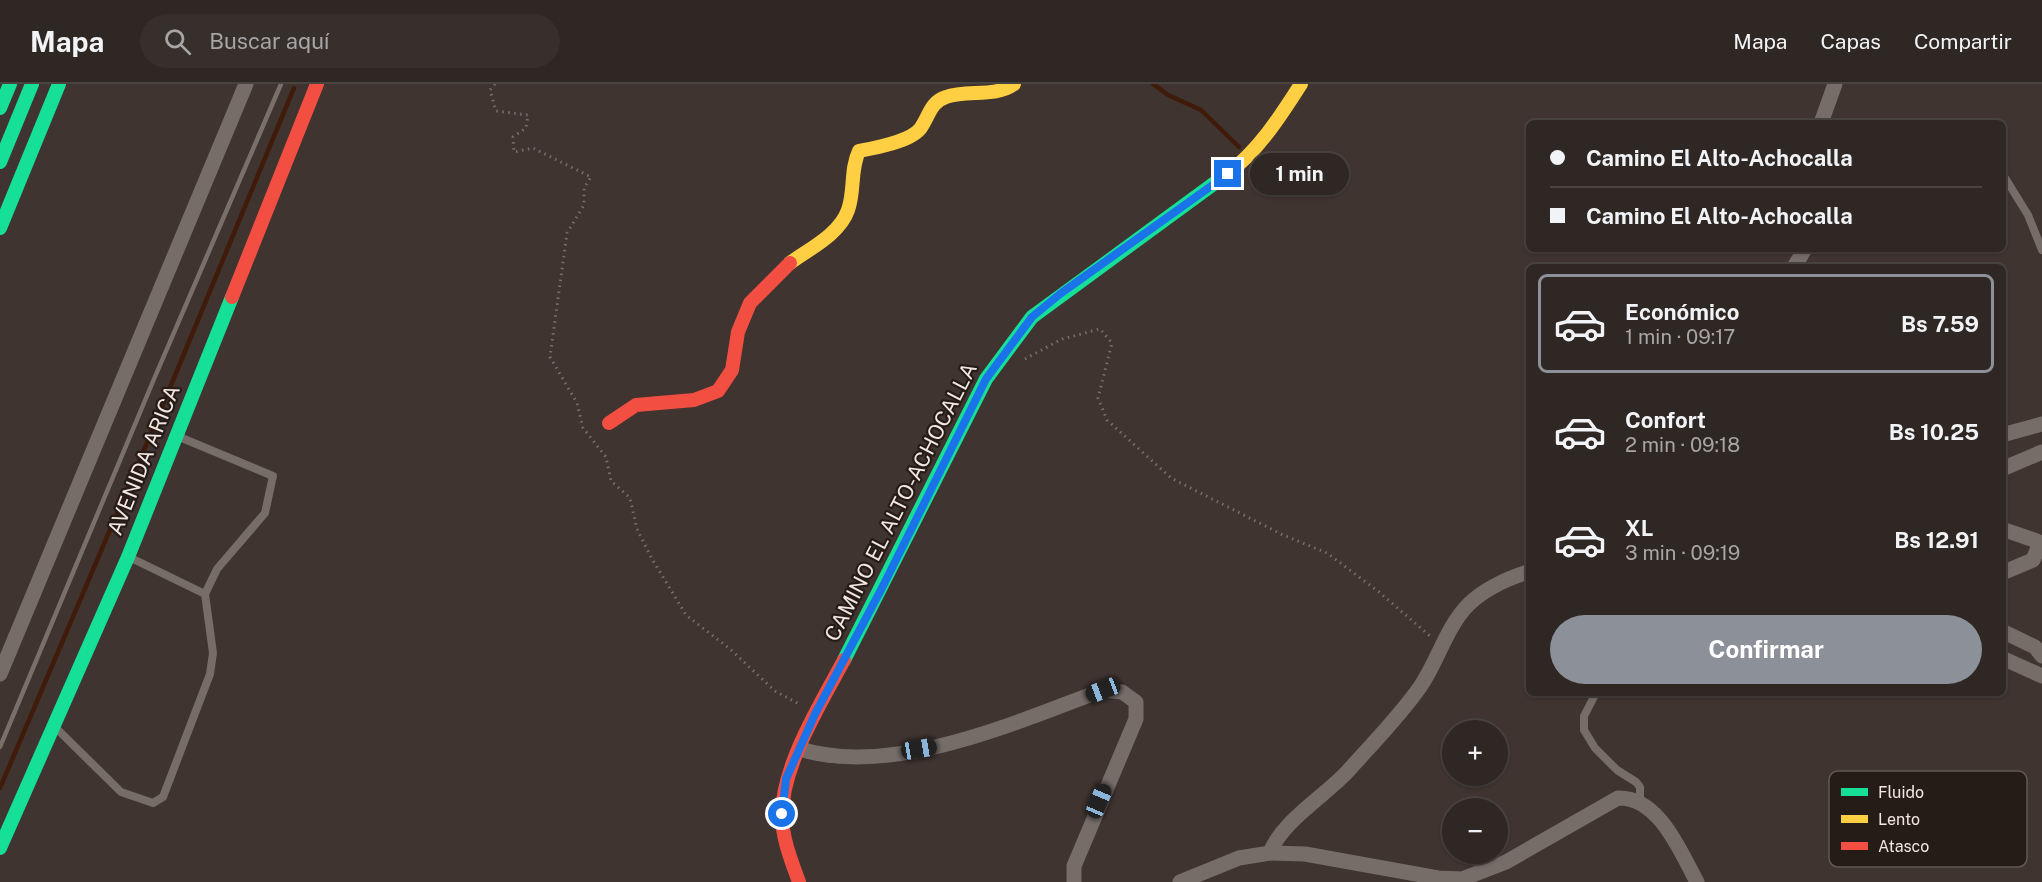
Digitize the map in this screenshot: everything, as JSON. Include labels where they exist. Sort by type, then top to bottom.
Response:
[{"type":"main road","points":[[0,108],[10,84]]},
{"type":"main road","points":[[0,162],[32,84]]},
{"type":"main road","points":[[0,228],[59,84]]},
{"type":"main road","points":[[609,423],[636,405],[694,400],[717,391],[732,370],[738,332],[750,303],[785,266],[833,232],[848,211],[853,164],[859,151],[892,144],[919,130],[928,108],[946,94],[975,94],[1009,88],[1014,84]]},
{"type":"main road","name":"CAMINO EL ALTO-ACHOCALLA","points":[[799,882],[786,845],[782,814],[786,779],[815,714],[882,588],[986,379],[1032,317],[1060,294],[1196,199],[1244,161],[1281,115],[1301,84]]},
{"type":"main road","name":"AVENIDA ARICA","points":[[0,848],[128,557],[314,85]]},
{"type":"street","points":[[0,674],[246,84]]},
{"type":"street","points":[[1822,120],[1835,84]]},
{"type":"street","points":[[2006,434],[2042,424]]},
{"type":"street","points":[[2006,467],[2042,452]]},
{"type":"street","points":[[2006,530],[2027,535],[2037,541],[2038,549],[2033,560],[2006,571]]},
{"type":"street","points":[[1270,853],[1281,832],[1347,771],[1402,710],[1421,686],[1467,606],[1487,589],[1526,573]]},
{"type":"street","points":[[2006,633],[2035,646],[2042,656]]},
{"type":"street","points":[[2006,659],[2042,676]]},
{"type":"street","points":[[800,749],[822,756],[883,755],[937,746],[986,734],[1103,690],[1122,692],[1136,702],[1136,718],[1074,866],[1074,882]]},
{"type":"street","points":[[1180,882],[1239,858],[1270,853],[1305,854],[1438,879],[1462,879],[1506,862],[1618,798],[1640,801],[1654,812],[1696,882]]},
{"type":"lane","points":[[59,84],[65,84]]},
{"type":"lane","points":[[2006,179],[2028,215],[2042,250]]},
{"type":"lane","points":[[53,725],[121,792],[153,803],[163,797],[210,674],[213,653],[205,594],[217,568],[265,513],[273,476],[176,436]]},
{"type":"lane","points":[[128,557],[205,594]]},
{"type":"lane","points":[[1594,696],[1584,716],[1584,730],[1595,748],[1617,770],[1640,787],[1640,801]]},
{"type":"path","points":[[495,84],[490,90],[496,111],[528,116],[526,128],[513,137],[514,152],[533,148],[591,177],[584,188],[584,205],[567,233],[550,357],[577,403],[583,428],[606,457],[612,481],[630,498],[637,529],[652,559],[686,615],[730,649],[775,691],[815,714]]},
{"type":"path","points":[[1015,364],[1062,339],[1100,329],[1112,343],[1098,398],[1107,420],[1171,478],[1281,534],[1327,554],[1379,592],[1442,646]]},
{"type":"waterway","points":[[1153,84],[1168,95],[1201,110],[1239,147]]},
{"type":"waterway","points":[[0,788],[150,436],[294,88]]},
{"type":"railway","points":[[0,747],[154,379],[281,84]]},
{"type":"traffic: fast","points":[[0,108],[10,84]]},
{"type":"traffic: fast","points":[[0,162],[32,84]]},
{"type":"traffic: fast","points":[[0,228],[59,84]]},
{"type":"traffic: fast","points":[[844,660],[986,379],[1032,317],[1227,174]]},
{"type":"traffic: fast","points":[[0,848],[128,557],[232,297]]},
{"type":"traffic: slow","points":[[790,263],[831,234],[844,219],[850,203],[854,166],[859,151],[891,144],[915,134],[933,106],[941,99],[954,95],[998,91],[1014,84]]},
{"type":"traffic: slow","points":[[1227,174],[1249,155],[1277,121],[1301,84]]},
{"type":"traffic: jam","points":[[232,297],[317,84]]},
{"type":"traffic: jam","points":[[609,423],[636,405],[694,400],[718,391],[732,370],[738,332],[750,303],[790,263]]},
{"type":"traffic: jam","points":[[799,882],[788,849],[782,815],[788,776],[804,735],[844,660]]},
{"type":"route","points":[[782,814],[786,779],[815,714],[882,588],[986,379],[1004,352],[1032,317],[1060,294],[1228,174]]}]
